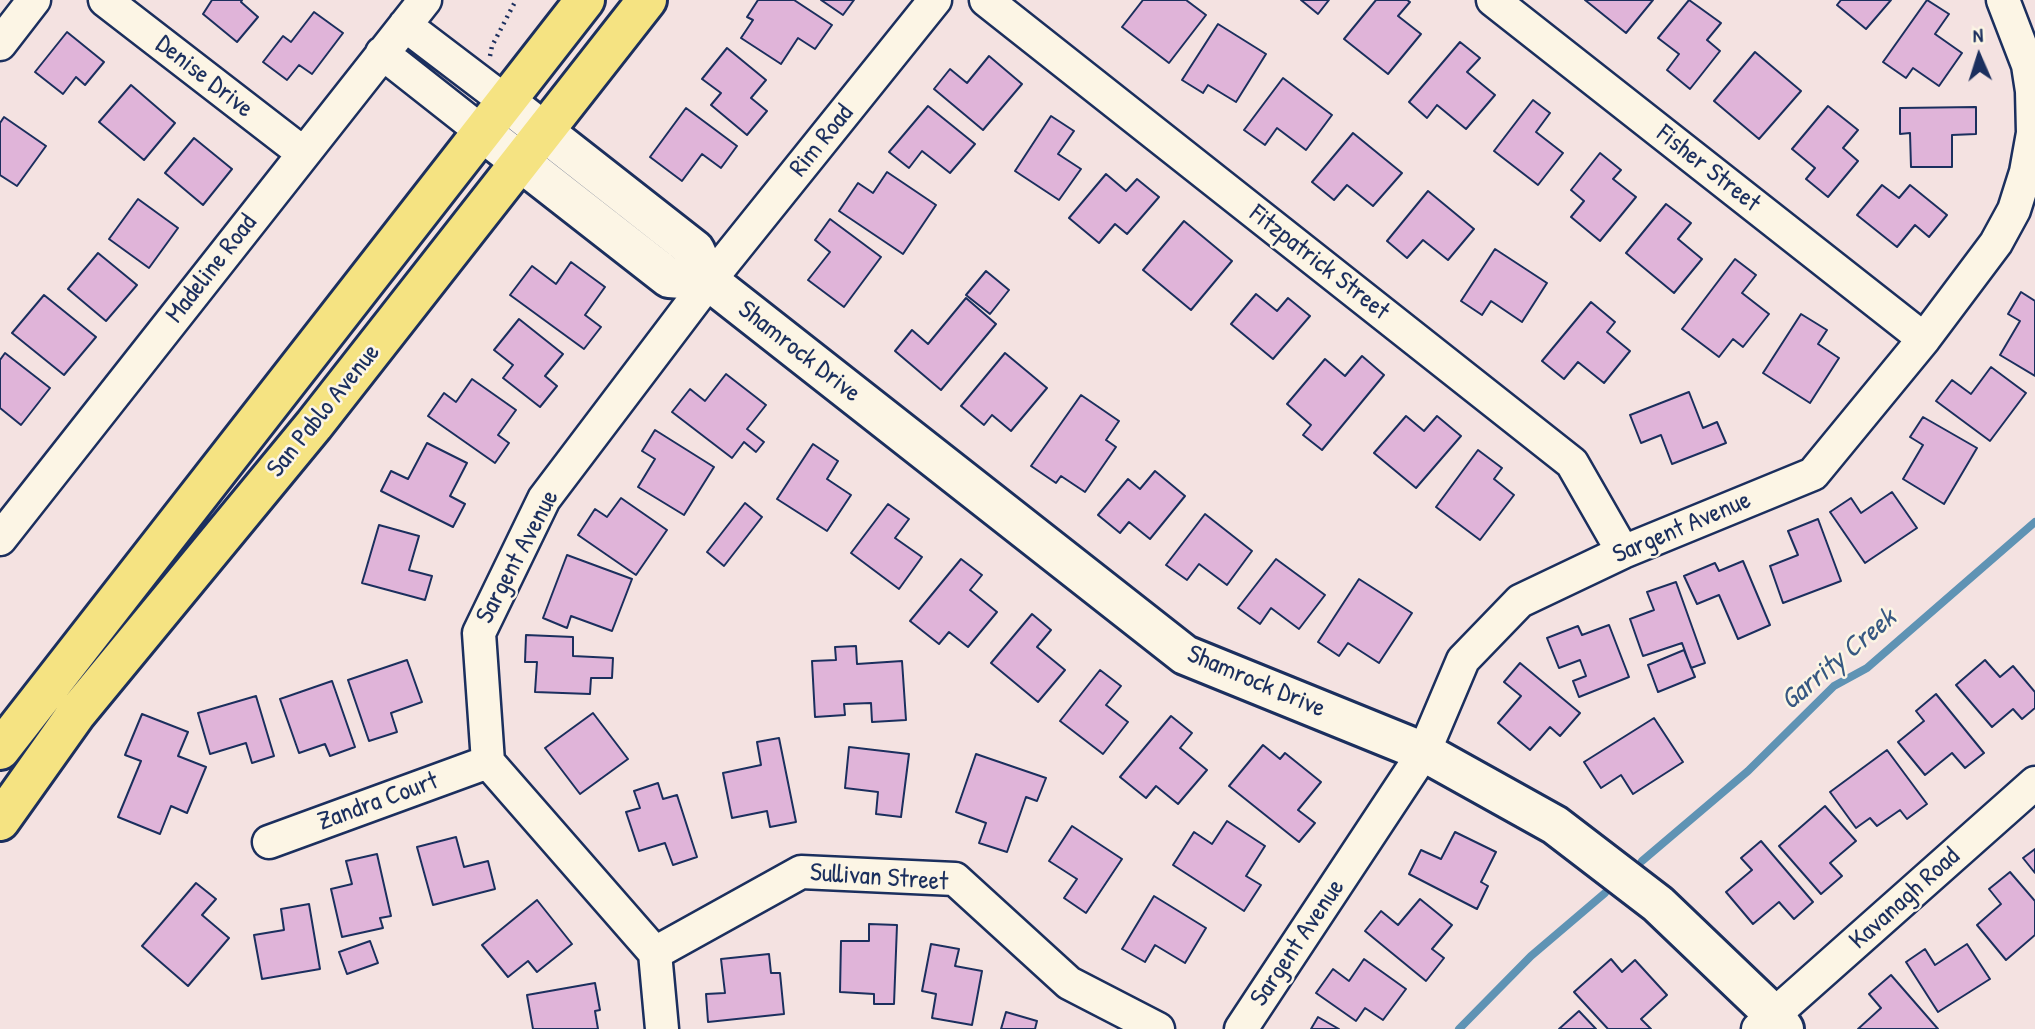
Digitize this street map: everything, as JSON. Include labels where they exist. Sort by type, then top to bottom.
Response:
[{"type":"main road","name":"San Pablo Avenue","points":[[0,750],[481,131],[500,83],[585,0]]},
{"type":"main road","name":"San Pablo Avenue","points":[[0,821],[76,714],[314,425],[647,0]]},
{"type":"street","points":[[0,44],[34,0]]},
{"type":"street","name":"Denise Drive","points":[[105,0],[303,153]]},
{"type":"street","name":"Madeline Road","points":[[0,539],[425,0]]},
{"type":"street","name":"Rim Road","points":[[709,282],[935,0]]},
{"type":"street","name":"Fitzpatrick Street","points":[[986,0],[1572,463],[1623,552]]},
{"type":"street","name":"Fisher Street","points":[[1493,0],[1924,339]]},
{"type":"street","name":"Sargent Avenue","points":[[1241,1029],[1424,752],[1463,660],[1520,601],[1623,552],[1813,474],[1924,339],[1996,243],[2014,209],[2026,172],[2033,133],[2032,91],[2021,40],[2003,0]]},
{"type":"street","name":"Shamrock Drive","points":[[405,24],[500,83],[533,147]]},
{"type":"street","name":"Shamrock Drive","points":[[382,53],[481,131],[533,147],[695,250],[709,282],[1185,655],[1424,752],[1555,825],[1658,904],[1772,1024]]},
{"type":"street","name":"Sargent Avenue","points":[[488,762],[479,633],[544,499],[709,282]]},
{"type":"street","points":[[488,762],[655,953],[662,1029]]},
{"type":"street","name":"Zandra Court","points":[[269,842],[488,762]]},
{"type":"street","name":"Kavanagh Road","points":[[1772,1024],[2035,783]]},
{"type":"street","name":"Sullivan Street","points":[[655,953],[800,872],[955,879],[1069,983],[1158,1029]]},
{"type":"path","points":[[500,83],[489,61],[492,46],[516,0]]},
{"type":"building","points":[[212,0],[242,0],[258,17],[237,42],[203,14]]},
{"type":"building","points":[[758,0],[794,0],[832,25],[815,49],[798,38],[781,64],[741,38],[753,20],[747,17]]},
{"type":"building","points":[[821,0],[854,0],[843,15]]},
{"type":"building","points":[[1143,0],[1186,0],[1206,15],[1169,63],[1122,27]]},
{"type":"building","points":[[1301,0],[1329,0],[1318,14]]},
{"type":"building","points":[[1376,0],[1410,2],[1398,16],[1421,34],[1388,74],[1344,39]]},
{"type":"building","points":[[1585,0],[1653,0],[1626,33]]},
{"type":"building","points":[[1689,0],[1721,23],[1707,40],[1720,51],[1690,89],[1667,70],[1679,54],[1658,38]]},
{"type":"building","points":[[1841,0],[1891,0],[1866,29],[1837,5]]},
{"type":"building","points":[[1927,0],[1949,14],[1935,34],[1962,53],[1939,86],[1913,68],[1906,78],[1883,62]]},
{"type":"building","points":[[314,12],[343,33],[312,74],[299,65],[287,80],[263,62],[283,36],[291,42]]},
{"type":"building","points":[[1218,24],[1266,54],[1236,102],[1208,85],[1203,93],[1182,80]]},
{"type":"building","points":[[67,32],[104,62],[85,85],[76,77],[63,94],[35,72]]},
{"type":"building","points":[[1460,42],[1480,58],[1467,72],[1495,95],[1466,129],[1437,105],[1427,118],[1409,102]]},
{"type":"building","points":[[727,48],[766,80],[751,98],[767,111],[747,135],[711,105],[721,93],[702,79]]},
{"type":"building","points":[[1755,52],[1801,91],[1759,139],[1714,101]]},
{"type":"building","points":[[989,56],[1022,84],[983,130],[934,89],[950,69],[967,83]]},
{"type":"building","points":[[1283,78],[1332,115],[1306,150],[1277,128],[1265,145],[1244,130]]},
{"type":"building","points":[[131,85],[175,123],[144,160],[99,122]]},
{"type":"building","points":[[1533,100],[1550,113],[1536,132],[1563,153],[1538,185],[1494,151]]},
{"type":"building","points":[[928,106],[975,144],[950,173],[922,151],[909,168],[889,152]]},
{"type":"building","points":[[1828,106],[1858,130],[1843,148],[1858,161],[1828,197],[1806,179],[1815,168],[1792,149]]},
{"type":"building","points":[[1976,107],[1976,134],[1952,135],[1952,167],[1911,167],[1910,133],[1900,134],[1900,108]]},
{"type":"building","points":[[686,108],[737,146],[721,168],[702,154],[682,181],[650,157]]},
{"type":"building","points":[[1051,116],[1074,131],[1058,154],[1081,169],[1059,200],[1015,171]]},
{"type":"building","points":[[4,117],[46,146],[17,186],[0,175],[0,123]]},
{"type":"building","points":[[1353,133],[1402,173],[1373,206],[1347,185],[1334,200],[1312,182]]},
{"type":"building","points":[[194,138],[232,169],[203,205],[165,173]]},
{"type":"building","points":[[1600,153],[1621,170],[1613,179],[1636,197],[1600,241],[1571,217],[1584,201],[1571,190]]},
{"type":"building","points":[[887,172],[936,205],[903,254],[839,211],[858,183],[873,193]]},
{"type":"building","points":[[1106,174],[1126,191],[1137,179],[1159,197],[1127,234],[1115,224],[1099,243],[1069,218]]},
{"type":"building","points":[[1882,185],[1899,198],[1910,185],[1947,215],[1929,237],[1915,225],[1897,247],[1857,215]]},
{"type":"building","points":[[1428,191],[1474,229],[1448,260],[1423,240],[1407,258],[1387,241]]},
{"type":"building","points":[[138,199],[178,228],[149,268],[109,239]]},
{"type":"building","points":[[1666,204],[1691,223],[1678,239],[1702,259],[1674,293],[1626,253]]},
{"type":"building","points":[[830,219],[881,257],[844,307],[808,280],[830,252],[815,240]]},
{"type":"building","points":[[1184,221],[1232,261],[1191,310],[1143,270]]},
{"type":"building","points":[[1495,249],[1547,283],[1522,322],[1491,301],[1482,315],[1461,301]]},
{"type":"building","points":[[98,253],[137,285],[106,321],[68,289]]},
{"type":"building","points":[[1735,259],[1756,275],[1742,293],[1769,314],[1743,347],[1733,339],[1719,357],[1682,329]]},
{"type":"building","points":[[571,262],[605,287],[585,315],[601,327],[584,349],[510,295],[532,266],[556,284]]},
{"type":"building","points":[[986,271],[1009,290],[990,314],[966,295]]},
{"type":"building","points":[[2021,292],[2035,301],[2035,376],[2000,355],[2020,321],[2008,314]]},
{"type":"building","points":[[1256,294],[1277,311],[1288,298],[1310,316],[1273,359],[1231,324]]},
{"type":"building","points":[[44,295],[96,337],[64,375],[12,333]]},
{"type":"building","points":[[966,298],[996,324],[941,390],[895,351],[912,330],[928,344]]},
{"type":"building","points":[[1591,302],[1615,322],[1607,332],[1630,351],[1604,383],[1578,362],[1564,379],[1542,361]]},
{"type":"building","points":[[1801,314],[1827,330],[1818,344],[1839,358],[1810,403],[1763,373]]},
{"type":"building","points":[[519,319],[563,354],[545,376],[557,386],[540,407],[503,378],[513,365],[494,350]]},
{"type":"building","points":[[5,353],[50,388],[21,425],[0,408],[0,360]]},
{"type":"building","points":[[1005,353],[1047,388],[1011,431],[992,415],[984,425],[961,406]]},
{"type":"building","points":[[1362,356],[1384,375],[1322,450],[1303,435],[1311,425],[1287,404],[1325,359],[1345,376]]},
{"type":"building","points":[[1991,367],[2026,393],[1990,441],[1936,401],[1952,380],[1971,394]]},
{"type":"building","points":[[726,374],[766,405],[747,429],[764,442],[756,452],[744,442],[732,458],[672,412],[690,389],[705,401]]},
{"type":"building","points":[[472,379],[516,410],[498,435],[509,443],[495,463],[428,416],[444,393],[456,402]]},
{"type":"building","points":[[1689,392],[1703,428],[1717,422],[1726,443],[1672,464],[1661,435],[1641,443],[1630,415]]},
{"type":"building","points":[[1081,395],[1119,421],[1106,440],[1116,447],[1085,492],[1061,476],[1056,483],[1031,466]]},
{"type":"building","points":[[1406,416],[1424,431],[1437,416],[1461,436],[1416,488],[1374,453]]},
{"type":"building","points":[[1923,417],[1977,448],[1944,504],[1903,479],[1923,445],[1910,437]]},
{"type":"building","points":[[655,430],[714,467],[684,515],[638,487],[655,459],[642,451]]},
{"type":"building","points":[[427,443],[467,463],[450,496],[465,504],[453,527],[381,491],[391,471],[408,479]]},
{"type":"building","points":[[813,444],[838,461],[827,479],[851,495],[827,531],[777,499]]},
{"type":"building","points":[[1478,450],[1502,468],[1494,479],[1514,495],[1480,540],[1436,507]]},
{"type":"building","points":[[1155,471],[1185,496],[1150,539],[1129,522],[1120,533],[1098,515],[1128,479],[1140,489]]},
{"type":"building","points":[[1892,492],[1917,528],[1865,563],[1830,512],[1851,498],[1861,513]]},
{"type":"building","points":[[621,498],[667,530],[636,575],[578,535],[595,509],[607,517]]},
{"type":"building","points":[[745,503],[762,517],[724,566],[707,552]]},
{"type":"building","points":[[888,504],[909,519],[895,538],[922,557],[899,589],[851,553]]},
{"type":"building","points":[[1205,514],[1252,551],[1227,585],[1199,564],[1187,580],[1166,565]]},
{"type":"building","points":[[1818,519],[1841,581],[1783,603],[1770,566],[1798,555],[1788,531]]},
{"type":"building","points":[[379,525],[419,536],[409,570],[432,576],[425,600],[362,583]]},
{"type":"building","points":[[567,555],[632,579],[612,631],[571,616],[567,628],[543,618]]},
{"type":"building","points":[[961,559],[982,575],[970,590],[997,612],[968,647],[949,632],[939,644],[910,621]]},
{"type":"building","points":[[1276,559],[1325,595],[1299,629],[1271,608],[1260,624],[1238,608]]},
{"type":"building","points":[[1743,561],[1770,625],[1738,639],[1719,595],[1697,604],[1684,576],[1715,563],[1719,571]]},
{"type":"building","points":[[1359,579],[1412,613],[1379,663],[1348,643],[1339,656],[1318,642]]},
{"type":"building","points":[[1676,582],[1705,663],[1691,668],[1682,643],[1643,656],[1630,619],[1654,610],[1647,592]]},
{"type":"building","points":[[1032,614],[1051,630],[1037,647],[1065,670],[1038,702],[991,663]]},
{"type":"building","points":[[1609,625],[1629,677],[1579,697],[1573,681],[1586,676],[1580,660],[1559,668],[1547,638],[1578,626],[1582,635]]},
{"type":"building","points":[[526,635],[573,637],[573,656],[613,658],[612,678],[591,678],[590,694],[535,692],[537,662],[525,662]]},
{"type":"building","points":[[856,646],[857,664],[902,661],[906,720],[872,722],[871,703],[844,704],[845,715],[815,717],[812,661],[836,660],[835,647]]},
{"type":"building","points":[[1684,650],[1695,677],[1658,692],[1648,665]]},
{"type":"building","points":[[407,660],[422,702],[391,713],[397,732],[369,741],[348,680]]},
{"type":"building","points":[[1985,660],[2000,677],[2013,666],[2035,692],[2035,708],[2022,719],[2013,709],[1992,727],[1956,685]]},
{"type":"building","points":[[1520,663],[1580,713],[1560,736],[1550,727],[1530,750],[1498,723],[1521,696],[1504,682]]},
{"type":"building","points":[[1100,670],[1121,686],[1106,705],[1128,722],[1103,754],[1060,721]]},
{"type":"building","points":[[332,681],[355,747],[330,756],[325,744],[299,753],[280,699]]},
{"type":"building","points":[[1936,694],[1984,753],[1965,768],[1952,753],[1925,775],[1898,742],[1924,721],[1916,711]]},
{"type":"building","points":[[256,696],[274,756],[252,763],[246,743],[210,754],[198,713]]},
{"type":"building","points":[[593,713],[628,759],[580,794],[545,748]]},
{"type":"building","points":[[142,714],[188,732],[178,756],[206,767],[187,813],[171,806],[160,834],[118,817],[141,761],[125,755]]},
{"type":"building","points":[[1171,716],[1192,733],[1180,748],[1207,770],[1178,804],[1156,786],[1146,798],[1120,777]]},
{"type":"building","points":[[1654,718],[1683,762],[1633,794],[1621,775],[1601,788],[1584,762]]},
{"type":"building","points":[[779,738],[796,822],[770,827],[767,811],[732,818],[723,773],[761,765],[757,742]]},
{"type":"building","points":[[1263,745],[1280,759],[1285,753],[1321,782],[1298,810],[1315,823],[1299,842],[1229,786]]},
{"type":"building","points":[[849,747],[909,754],[901,817],[876,814],[878,792],[845,788]]},
{"type":"building","points":[[1887,750],[1927,804],[1907,819],[1900,810],[1877,826],[1870,818],[1856,828],[1830,792]]},
{"type":"building","points":[[976,754],[1046,778],[1037,801],[1026,797],[1007,852],[979,843],[986,823],[956,812]]},
{"type":"building","points":[[658,783],[663,799],[677,795],[697,857],[673,865],[665,843],[639,851],[626,812],[640,808],[634,791]]},
{"type":"building","points":[[1825,806],[1856,841],[1830,863],[1842,876],[1821,894],[1779,846]]},
{"type":"building","points":[[1227,821],[1265,846],[1246,876],[1261,885],[1244,911],[1173,865],[1194,832],[1212,844]]},
{"type":"building","points":[[1072,826],[1122,859],[1086,913],[1064,898],[1077,879],[1049,861]]},
{"type":"building","points":[[1455,832],[1496,852],[1481,882],[1488,886],[1477,909],[1409,874],[1421,850],[1441,859]]},
{"type":"building","points":[[456,837],[464,867],[488,861],[495,889],[433,905],[417,847]]},
{"type":"building","points":[[1761,841],[1813,902],[1794,919],[1779,902],[1753,924],[1726,892],[1752,870],[1741,858]]},
{"type":"building","points":[[2035,849],[2035,873],[2023,858]]},
{"type":"building","points":[[377,854],[391,916],[380,918],[383,928],[342,937],[331,889],[352,884],[346,861]]},
{"type":"building","points":[[2010,872],[2035,901],[2035,935],[2006,960],[1977,925],[2001,904],[1989,889]]},
{"type":"building","points":[[196,883],[216,899],[202,915],[229,938],[188,986],[142,946]]},
{"type":"building","points":[[1154,896],[1206,928],[1185,963],[1155,945],[1145,962],[1122,949]]},
{"type":"building","points":[[1420,899],[1452,925],[1432,949],[1444,958],[1426,981],[1365,931],[1381,911],[1398,925]]},
{"type":"building","points":[[537,900],[572,944],[537,972],[528,961],[508,977],[482,945]]},
{"type":"building","points":[[309,904],[320,969],[262,979],[254,935],[284,930],[281,909]]},
{"type":"building","points":[[869,924],[897,925],[894,1004],[874,1004],[874,994],[840,992],[841,941],[869,941]]},
{"type":"building","points":[[370,941],[378,963],[347,974],[339,952]]},
{"type":"building","points":[[931,944],[959,949],[955,966],[982,971],[972,1025],[932,1018],[936,994],[922,991]]},
{"type":"building","points":[[1967,944],[1990,979],[1938,1012],[1906,962],[1925,949],[1935,965]]},
{"type":"building","points":[[769,954],[771,973],[780,973],[784,1014],[708,1022],[706,994],[725,993],[721,959]]},
{"type":"building","points":[[1364,959],[1406,989],[1383,1020],[1365,1008],[1356,1021],[1316,993],[1333,969],[1349,981]]},
{"type":"building","points":[[1611,959],[1622,972],[1635,960],[1667,995],[1641,1019],[1651,1029],[1608,1029],[1574,992]]},
{"type":"building","points":[[1891,975],[1938,1029],[1858,1029],[1881,1008],[1869,994]]},
{"type":"building","points":[[595,983],[600,1010],[595,1011],[598,1029],[533,1029],[527,995]]},
{"type":"building","points":[[1579,1011],[1596,1029],[1559,1029]]},
{"type":"building","points":[[1006,1012],[1037,1021],[1035,1029],[1001,1029]]},
{"type":"building","points":[[1318,1017],[1339,1029],[1311,1029]]},
{"type":"waterway","name":"Garrity Creek","points":[[1642,861],[1748,771],[1834,686],[1867,668],[2035,522]]},
{"type":"waterway","name":"Garrity Creek","points":[[1459,1029],[1531,956],[1605,893]]}]
